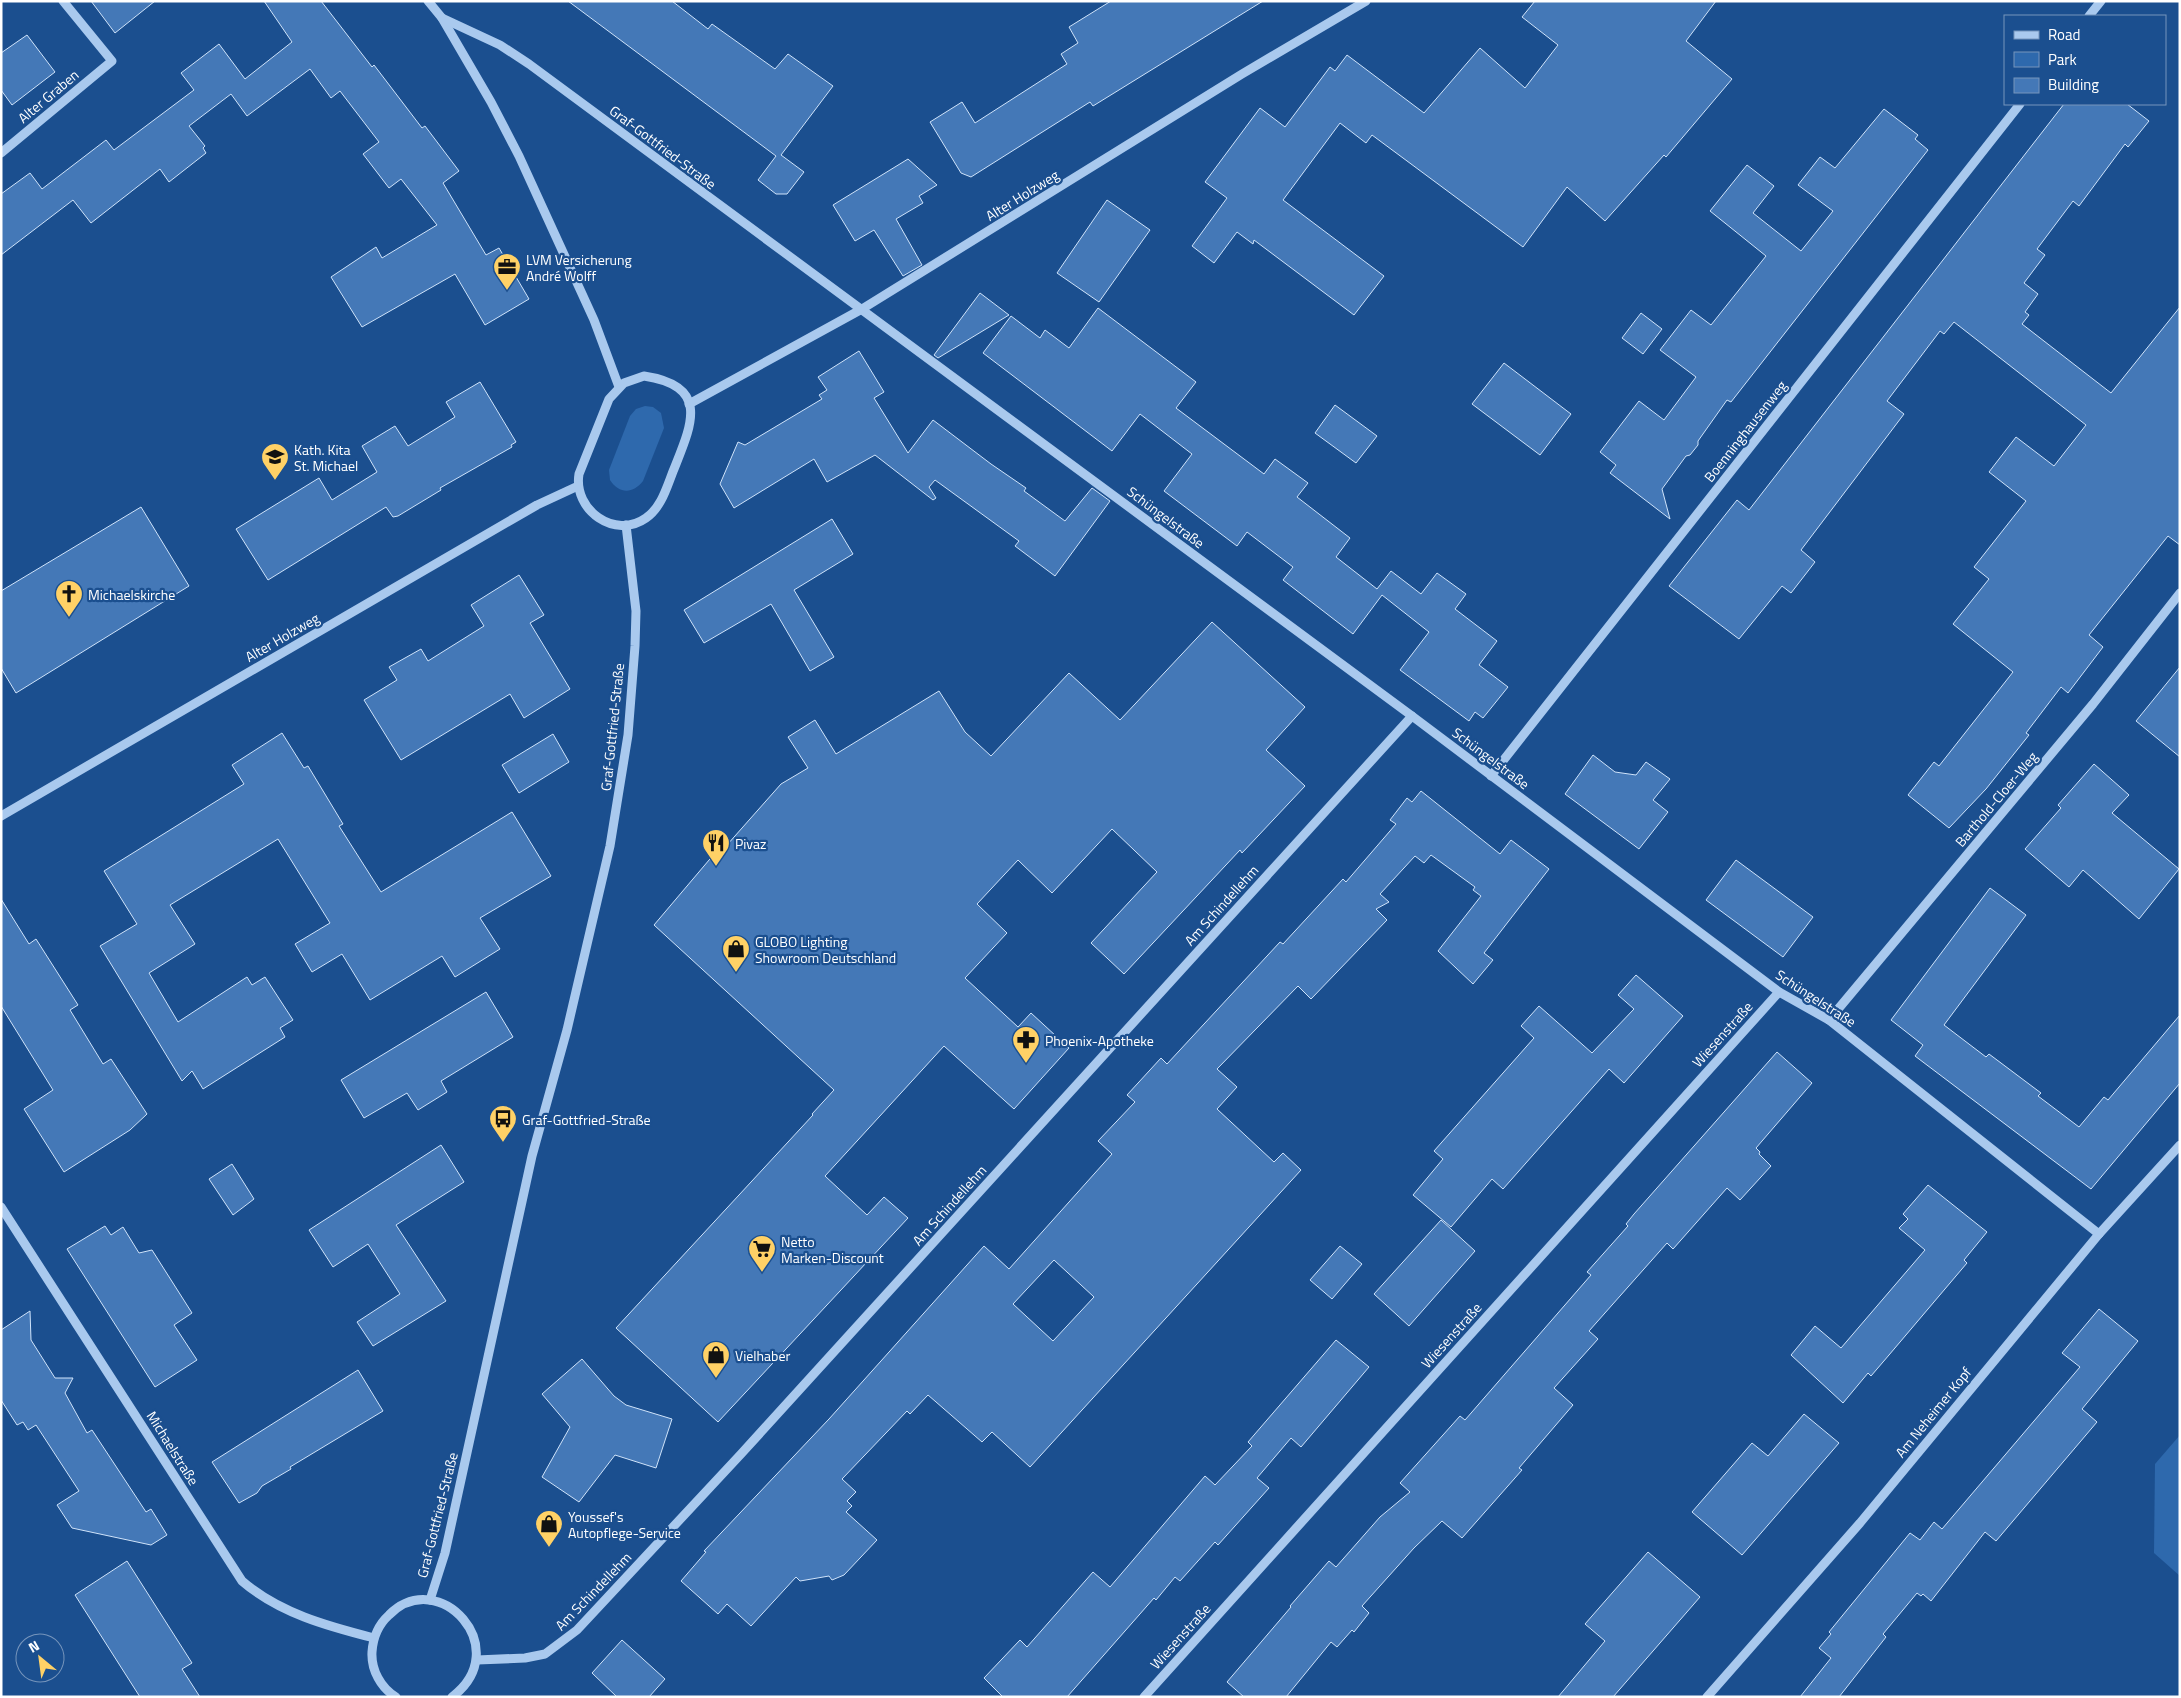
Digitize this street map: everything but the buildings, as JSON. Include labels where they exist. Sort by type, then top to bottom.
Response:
[{"type":"street","name":"Alter Graben","points":[[1,153],[112,61],[62,1]]},
{"type":"street","name":"Graf-Gottfried-Straße","points":[[428,1],[442,18],[491,102],[518,156],[594,320],[619,387]]},
{"type":"street","name":"Alter Holzweg","points":[[689,404],[862,309],[1242,74],[1366,1]]},
{"type":"street","points":[[2090,15],[2101,1]]},
{"type":"street","name":"Graf-Gottfried-Straße","points":[[442,18],[500,45],[529,64],[691,186],[862,309]]},
{"type":"street","name":"Boenninghausenweg","points":[[1491,776],[2019,105]]},
{"type":"street","name":"Schüngelstraße","points":[[862,309],[1412,716],[1779,992],[1829,1020],[2099,1234]]},
{"type":"street","points":[[644,376],[665,379],[677,386],[689,404],[692,417],[691,428],[661,501],[647,518],[626,526],[606,523],[594,516],[581,498],[578,486],[579,474],[610,399],[619,387],[632,378],[644,376]]},
{"type":"street","name":"Alter Holzweg","points":[[1,816],[528,510],[578,486]]},
{"type":"street","name":"Graf-Gottfried-Straße","points":[[430,1600],[445,1553],[532,1156],[567,1030],[610,846],[628,735],[635,646],[636,611],[626,526]]},
{"type":"street","name":"Barthold-Cloer-Weg","points":[[1829,1020],[2092,704],[2180,593]]},
{"type":"street","name":"Am Schindellehm","points":[[477,1660],[525,1658],[545,1654],[578,1630],[741,1454],[1412,716]]},
{"type":"street","name":"Wiesenstraße","points":[[1144,1697],[1779,992]]},
{"type":"street","name":"Am Neheimer Kopf","points":[[1707,1697],[1860,1523],[2099,1234],[2180,1145]]},
{"type":"street","name":"Michaelstraße","points":[[1,1207],[242,1581],[271,1602],[302,1616],[333,1628],[374,1638]]},
{"type":"street","name":"Graf-Gottfried-Straße","points":[[396,1697],[381,1683],[374,1669],[372,1654],[374,1638],[382,1622],[395,1609],[412,1601],[430,1600],[450,1607],[466,1620],[476,1639],[477,1660]]},
{"type":"street","points":[[452,1697],[468,1682],[477,1660]]},
{"type":"green space","points":[[645,406],[653,407],[661,413],[664,428],[643,481],[635,488],[626,491],[614,485],[610,480],[609,470],[630,416],[636,409]]},
{"type":"green space","points":[[2180,1435],[2180,1576],[2154,1553],[2155,1464]]},
{"type":"place","name":"LVM Versicherung André Wolff","points":[[507,291]]},
{"type":"place","name":"Kath. Kita St. Michael","points":[[275,481]]},
{"type":"place","name":"Michaelskirche","points":[[69,618]]},
{"type":"place","name":"Pivaz","points":[[716,867]]},
{"type":"place","name":"GLOBO Lighting Showroom Deutschland","points":[[736,973]]},
{"type":"place","name":"Phoenix-Apotheke","points":[[1026,1064]]},
{"type":"place","name":"Graf-Gottfried-Straße","points":[[503,1143]]},
{"type":"place","name":"Netto Marken-Discount","points":[[762,1273]]},
{"type":"place","name":"Vielhaber","points":[[716,1379]]},
{"type":"place","name":"Youssef's Autopflege-Service","points":[[549,1548]]}]
